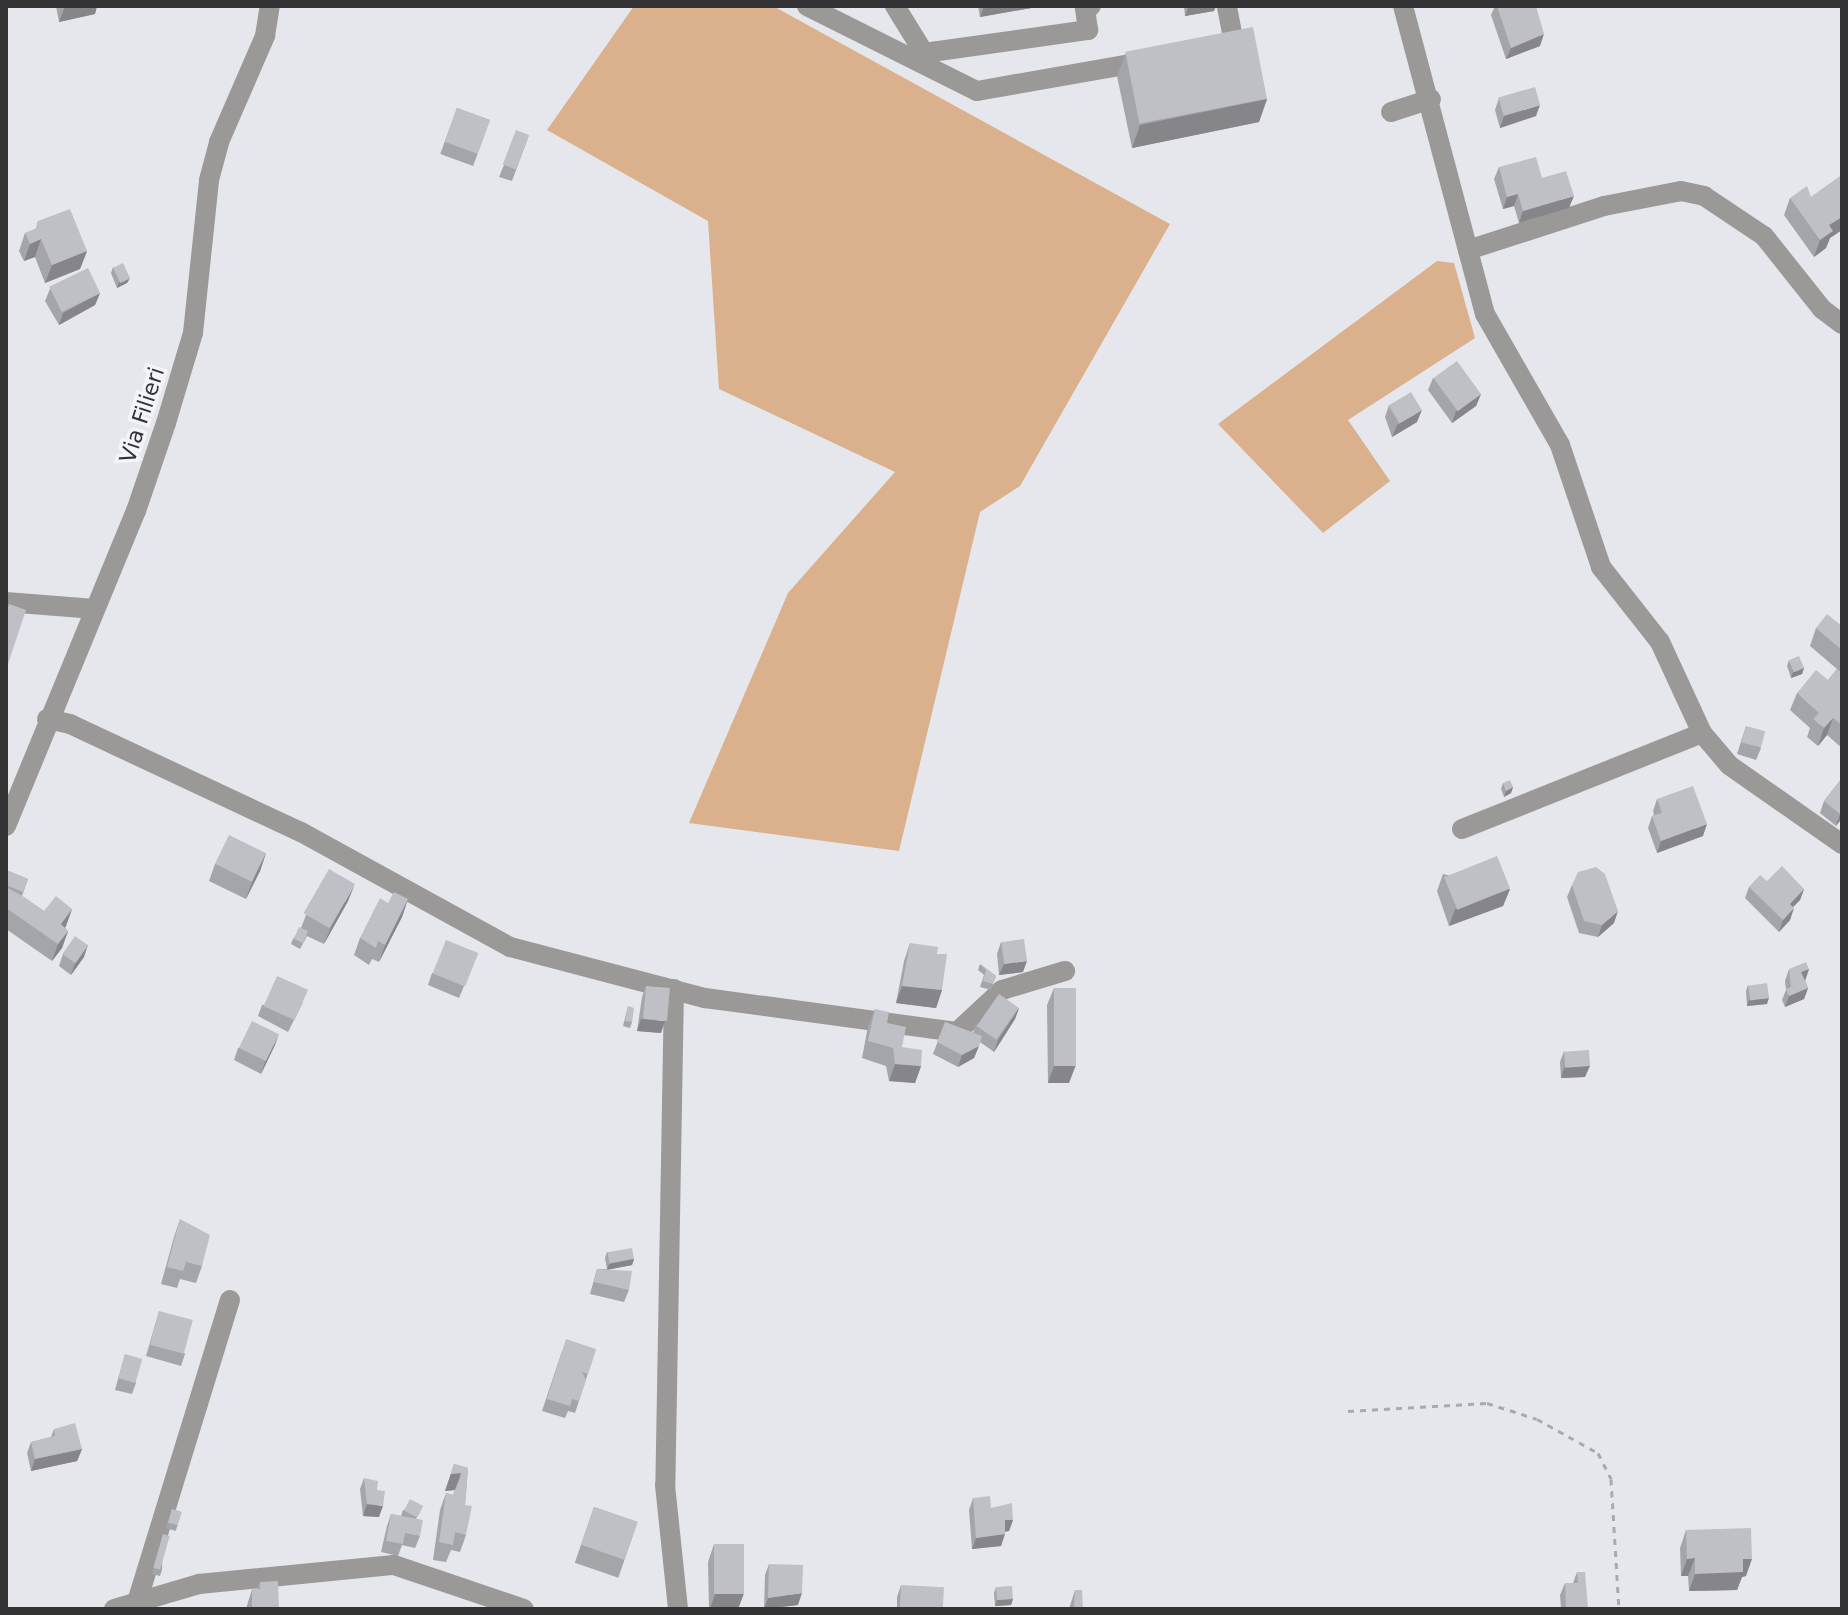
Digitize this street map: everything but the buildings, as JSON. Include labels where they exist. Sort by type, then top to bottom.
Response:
[{"type":"street","name":"Via Filieri","points":[[6,826],[47,719],[136,511],[193,333],[209,180],[219,142],[265,36],[270,6]]},
{"type":"street","points":[[807,6],[977,91],[1166,57]]},
{"type":"street","points":[[895,6],[924,53],[1088,30],[1085,8],[1091,6]]},
{"type":"street","points":[[1196,51],[1234,43],[1227,6]]},
{"type":"street","points":[[1403,6],[1431,99],[1468,250],[1491,328],[1560,445],[1601,567],[1660,642],[1702,733],[1729,765],[1842,844]]},
{"type":"street","points":[[1391,112],[1431,99]]},
{"type":"street","points":[[1468,250],[1604,206],[1681,191],[1704,196],[1764,236],[1822,309],[1842,324]]},
{"type":"street","points":[[6,602],[95,609]]},
{"type":"street","points":[[47,719],[95,736],[301,832],[510,947],[674,989],[766,1009],[957,1032],[1002,990],[1065,971]]},
{"type":"street","points":[[1462,829],[1702,733]]},
{"type":"street","points":[[674,989],[665,1485],[678,1609]]},
{"type":"street","points":[[137,1602],[230,1300]]},
{"type":"street","points":[[114,1609],[199,1584],[394,1565],[524,1609]]},
{"type":"path","points":[[1348,1411],[1487,1403],[1537,1419],[1598,1453],[1611,1479],[1619,1609]]},
{"type":"shaded area","points":[[634,6],[773,6],[1170,224],[1020,486],[980,512],[899,851],[689,823],[788,593],[895,472],[719,389],[708,221],[547,130]]},
{"type":"shaded area","points":[[1437,261],[1454,263],[1475,338],[1348,420],[1390,481],[1323,533],[1218,424]]}]
